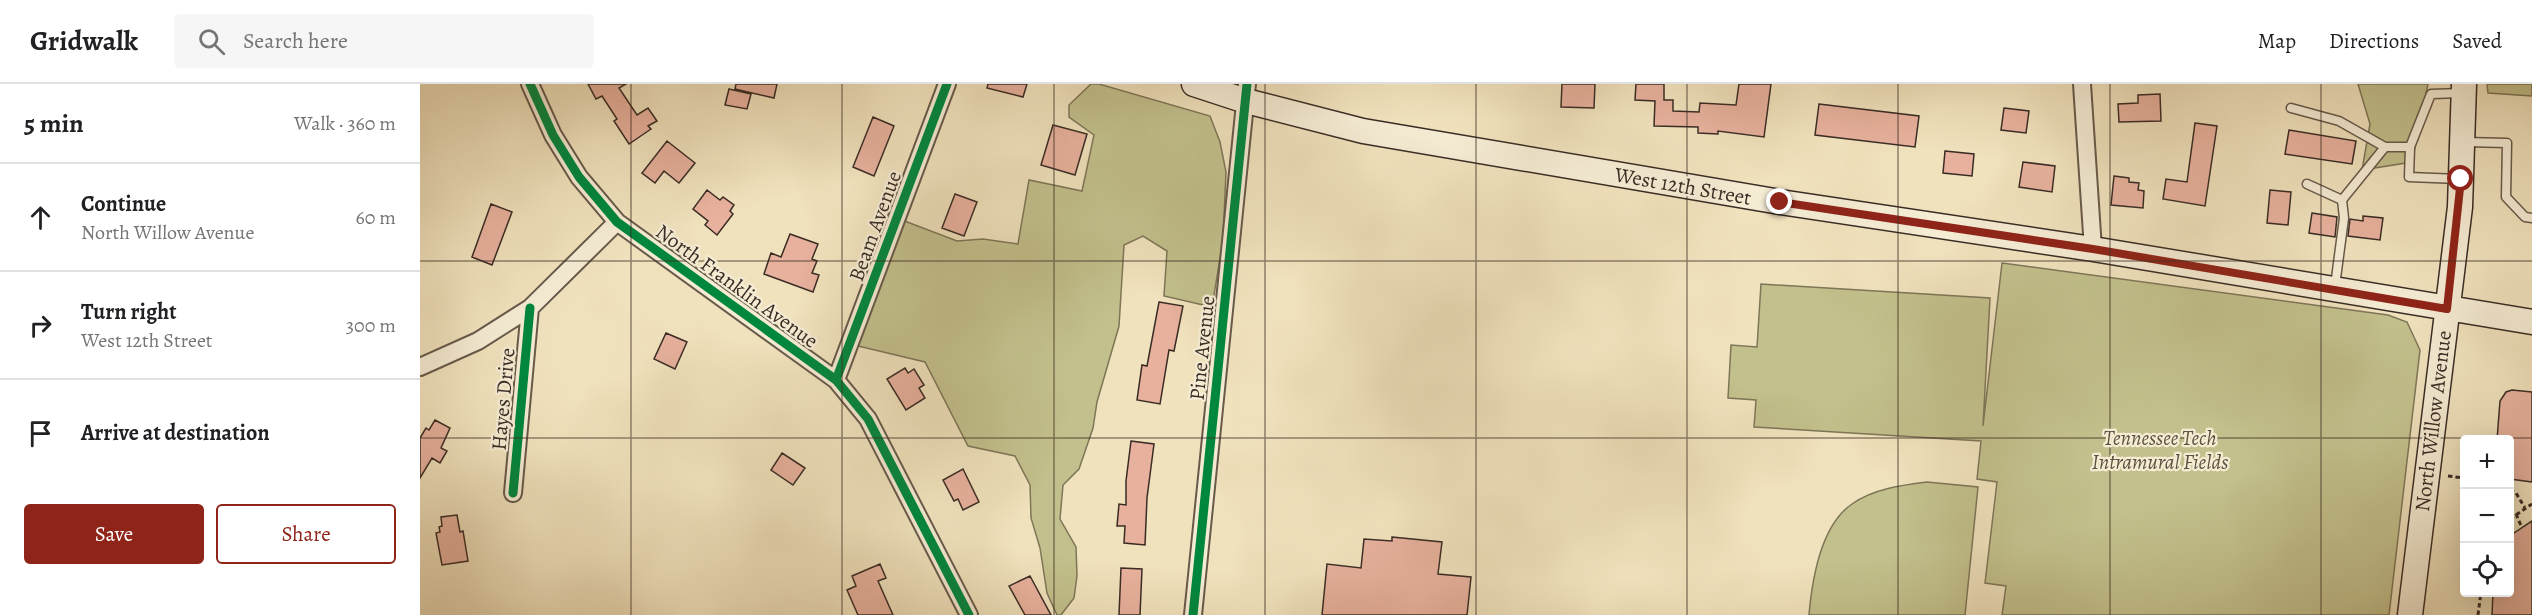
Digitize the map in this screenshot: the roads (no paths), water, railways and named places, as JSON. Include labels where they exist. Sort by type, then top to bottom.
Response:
[{"type":"main road","name":"West 12th Street","points":[[1194,84],[1246,93],[1363,131],[1780,202],[2093,249],[2532,322]]},
{"type":"main road","name":"North Willow Avenue","points":[[2410,615],[2461,179],[2464,88]]},
{"type":"street","name":"North Franklin Avenue","points":[[530,84],[553,135],[573,169],[617,222],[836,380],[868,419],[969,615]]},
{"type":"street","name":"Beam Avenue","points":[[836,380],[947,84]]},
{"type":"street","points":[[2082,84],[2093,249]]},
{"type":"street","name":"Pine Avenue","points":[[1193,615],[1246,93]]},
{"type":"street","points":[[420,367],[478,341],[530,308],[617,222]]},
{"type":"street","name":"Hayes Drive","points":[[513,493],[530,308]]},
{"type":"lane","points":[[2461,179],[2409,177],[2410,147],[2431,94],[2464,88]]},
{"type":"lane","points":[[2291,108],[2339,121],[2385,147],[2410,147]]},
{"type":"lane","points":[[2463,142],[2507,142],[2506,197],[2525,217],[2532,218]]},
{"type":"lane","points":[[2334,290],[2344,218],[2342,200],[2385,147]]},
{"type":"lane","points":[[2307,184],[2342,200]]},
{"type":"park label","name":"Tennessee Tech Intramural Fields","points":[[2160,450]]}]
